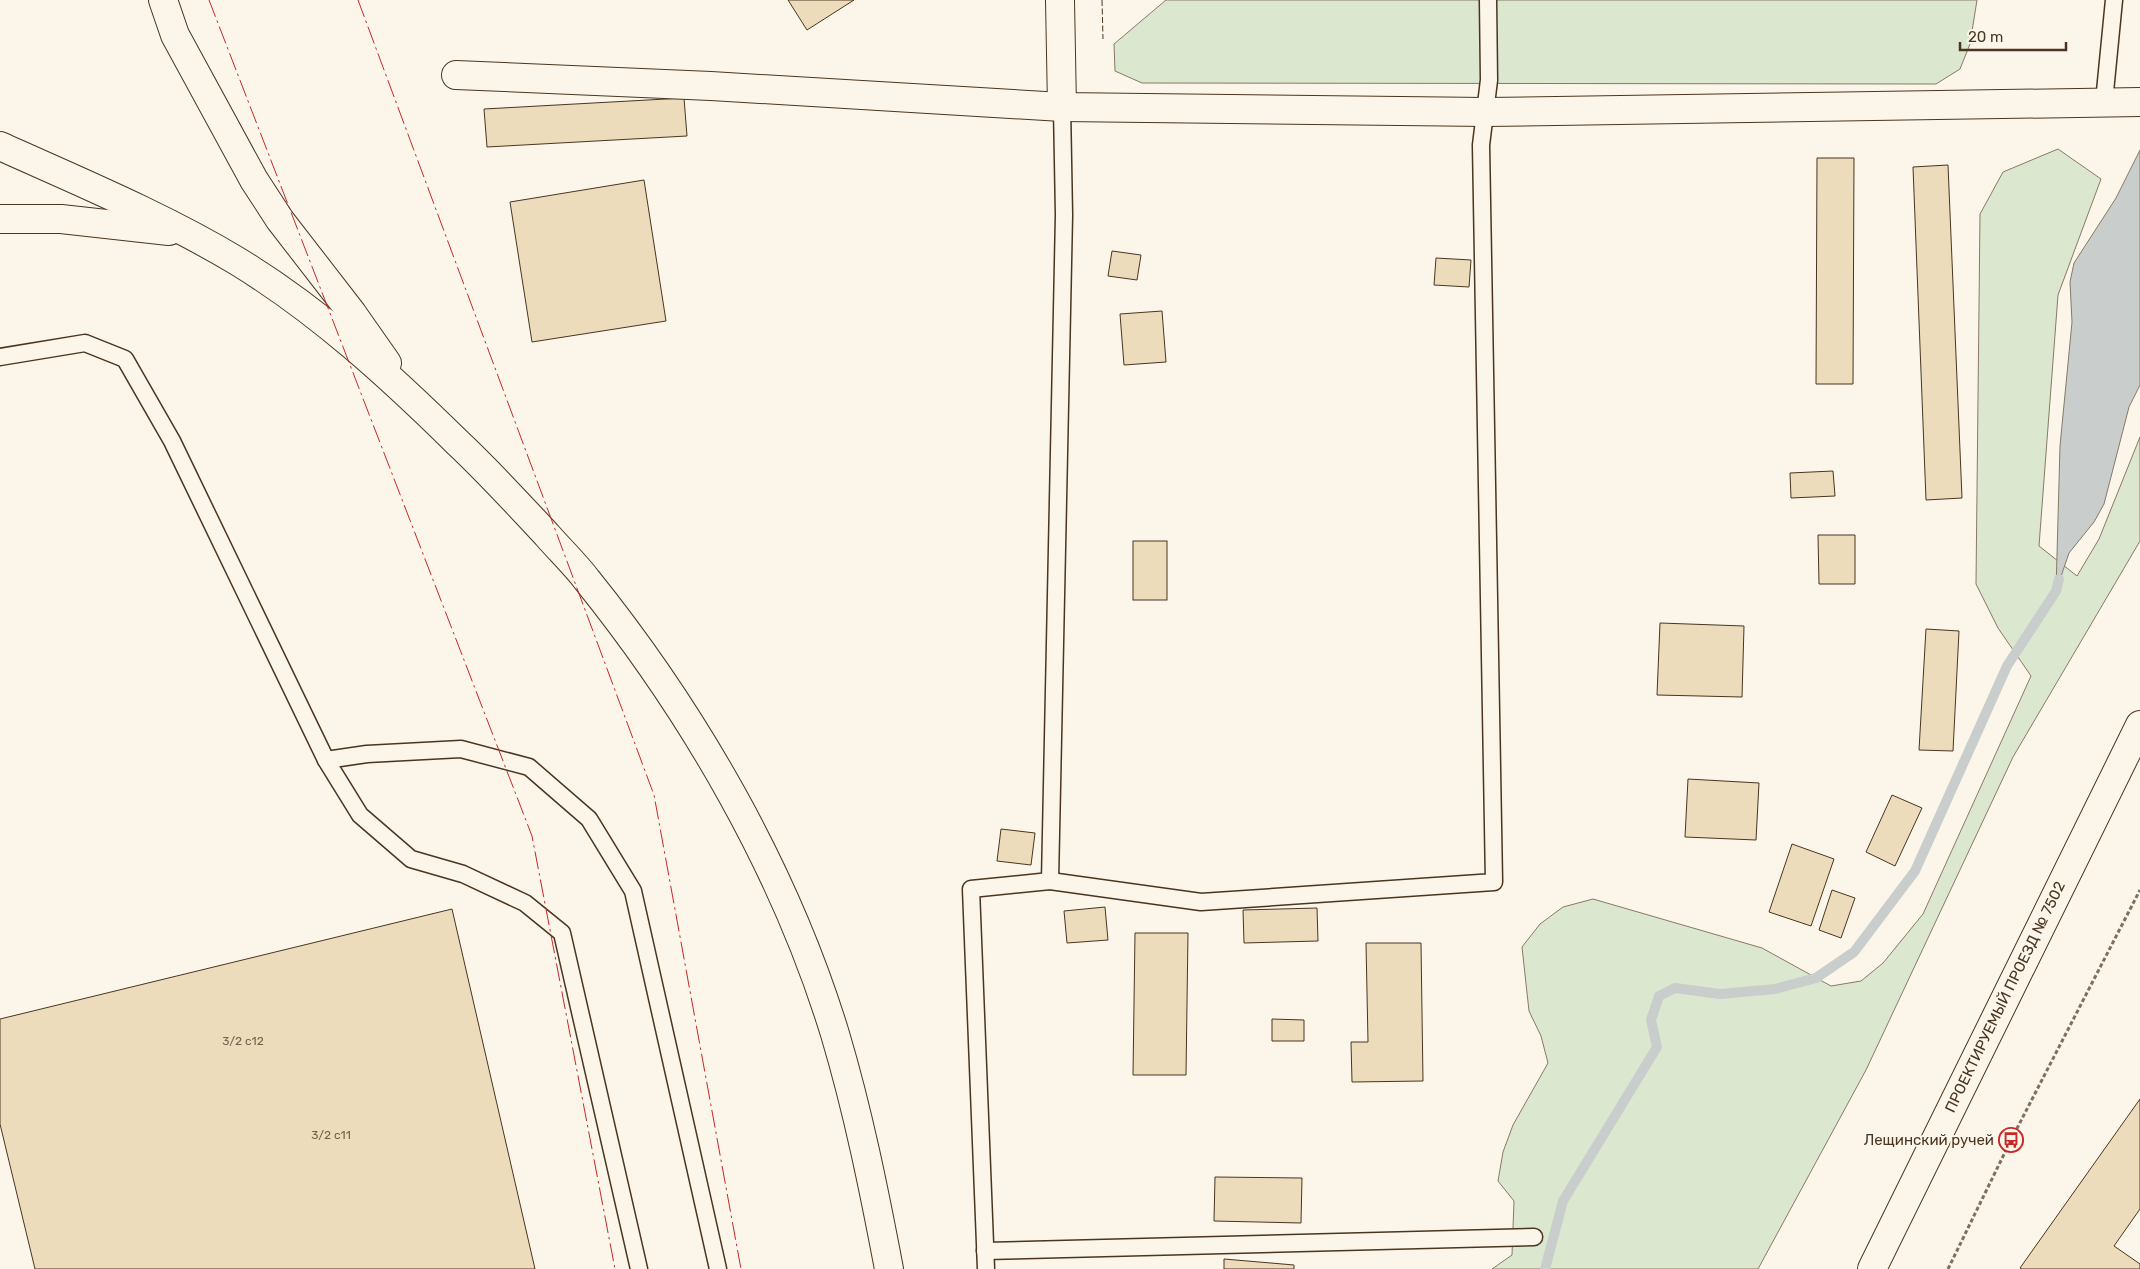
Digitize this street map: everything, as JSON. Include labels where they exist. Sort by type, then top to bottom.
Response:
[{"type":"street","points":[[163,0],[176,36],[254,180],[280,220],[352,313],[411,397]]},
{"type":"street","points":[[1060,0],[1062,107]]},
{"type":"street","points":[[456,75],[711,86],[1062,107],[1486,112],[2140,102]]},
{"type":"street","points":[[0,146],[143,211],[237,261],[320,318],[411,397],[494,478],[585,577],[648,660],[704,745],[752,832],[800,937],[834,1032],[867,1154],[889,1269]]},
{"type":"street","points":[[0,219],[61,219],[183,232]]},
{"type":"street","name":"ПРОЕКТИРУЕМЫЙ ПРОЕЗД № 7502","points":[[1872,1269],[2140,725]]},
{"type":"lane","points":[[986,1269],[971,889],[1050,881],[1201,902],[1494,882],[1481,145],[1489,80],[1488,0]]},
{"type":"lane","points":[[2104,102],[2114,0]]},
{"type":"lane","points":[[1050,881],[1064,215],[1062,107]]},
{"type":"lane","points":[[0,356],[85,343],[125,359],[172,441],[326,760],[360,816],[411,859],[463,874],[525,903],[562,934],[639,1269]]},
{"type":"lane","points":[[326,760],[367,754],[461,749],[529,767],[590,819],[633,891],[718,1269]]},
{"type":"lane","points":[[985,1251],[1534,1237]]},
{"type":"path","points":[[1948,1269],[2011,1140],[2140,890]]},
{"type":"green space","points":[[1166,0],[1977,0],[1970,44],[1960,69],[1936,84],[1142,83],[1115,71],[1114,44]]},
{"type":"green space","points":[[2058,149],[2101,179],[2058,295],[2039,546],[2077,576],[2099,539],[2140,437],[2140,541],[2013,757],[1866,1070],[1758,1269],[1492,1269],[1512,1255],[1514,1201],[1498,1181],[1503,1152],[1513,1125],[1548,1063],[1541,1036],[1529,1011],[1522,947],[1540,924],[1563,907],[1593,899],[1762,948],[1831,986],[1861,981],[1883,963],[1923,914],[2031,676],[1998,628],[1976,584],[1980,214],[2003,172]]},
{"type":"shaded area","points":[[2140,150],[2140,385],[2129,407],[2104,504],[2094,522],[2069,553],[2056,591],[2060,446],[2072,322],[2070,282],[2074,263],[2116,198]]},
{"type":"building","points":[[788,0],[854,0],[807,30]]},
{"type":"building","points":[[684,98],[687,136],[487,147],[484,109]]},
{"type":"building","points":[[1817,158],[1854,158],[1853,384],[1816,384]]},
{"type":"building","points":[[1948,165],[1962,498],[1926,500],[1913,167]]},
{"type":"building","points":[[644,180],[666,321],[532,342],[510,202]]},
{"type":"building","points":[[1112,251],[1141,255],[1137,280],[1108,276]]},
{"type":"building","points":[[1436,258],[1471,260],[1469,287],[1434,285]]},
{"type":"building","points":[[1162,311],[1166,362],[1124,365],[1120,314]]},
{"type":"building","points":[[1833,471],[1835,496],[1791,498],[1790,473]]},
{"type":"building","points":[[1818,535],[1855,535],[1855,584],[1819,584]]},
{"type":"building","points":[[1133,541],[1167,541],[1167,600],[1133,600]]},
{"type":"building","points":[[1660,623],[1744,626],[1742,697],[1657,695]]},
{"type":"building","points":[[1926,629],[1959,631],[1953,751],[1919,750]]},
{"type":"building","points":[[1688,779],[1759,783],[1756,840],[1685,837]]},
{"type":"building","points":[[1892,795],[1922,808],[1895,866],[1866,852]]},
{"type":"building","points":[[1001,829],[1035,833],[1031,865],[997,861]]},
{"type":"building","points":[[1792,844],[1834,859],[1811,926],[1769,912]]},
{"type":"building","points":[[1832,890],[1855,898],[1841,938],[1819,930]]},
{"type":"building","points":[[1105,907],[1108,940],[1067,943],[1064,911]]},
{"type":"building","points":[[1317,908],[1318,941],[1244,943],[1243,910]]},
{"type":"building","points":[[452,909],[535,1269],[35,1269],[0,1124],[0,1019]]},
{"type":"building","points":[[1135,933],[1188,933],[1186,1075],[1133,1075]]},
{"type":"building","points":[[1366,943],[1421,943],[1423,1081],[1352,1082],[1351,1042],[1368,1042]]},
{"type":"building","points":[[1272,1019],[1304,1020],[1304,1041],[1272,1041]]},
{"type":"building","points":[[2140,1099],[2140,1209],[2114,1246],[2140,1264],[2140,1269],[2020,1268]]},
{"type":"building","points":[[1215,1177],[1302,1178],[1301,1223],[1214,1221]]},
{"type":"building","points":[[1224,1259],[1294,1265],[1294,1269],[1224,1269]]},
{"type":"waterway","points":[[1545,1269],[1563,1201],[1657,1047],[1651,1020],[1659,996],[1675,988],[1720,994],[1775,989],[1816,978],[1854,952],[1915,871],[2007,666],[2056,591],[2059,579]]},
{"type":"fence","points":[[1102,0],[1103,39]]},
{"type":"power","points":[[209,0],[532,836],[615,1269]]},
{"type":"power","points":[[358,0],[654,795],[741,1269]]},
{"type":"place","name":"Лещинский ручей","points":[[2011,1140]]}]
